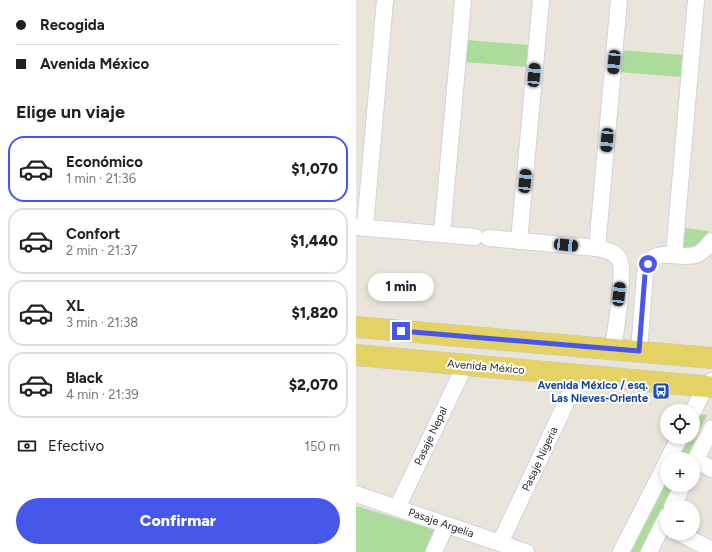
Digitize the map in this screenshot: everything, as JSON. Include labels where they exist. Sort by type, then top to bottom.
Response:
[{"type":"main road","points":[[356,326],[712,358]]},
{"type":"main road","name":"Avenida México","points":[[356,355],[710,385]]},
{"type":"street","points":[[385,0],[360,227],[597,248],[612,253],[622,264],[613,349]]},
{"type":"street","points":[[442,234],[463,0]]},
{"type":"street","points":[[520,241],[541,0]]},
{"type":"street","points":[[597,248],[619,0]]},
{"type":"street","points":[[674,255],[696,0]]},
{"type":"street","points":[[639,351],[646,269],[655,257],[664,254],[690,256],[700,253],[712,241]]},
{"type":"street","name":"Pasaje Nepal","points":[[397,508],[464,365]]},
{"type":"street","name":"Pasaje Nigeria","points":[[500,543],[579,375]]},
{"type":"street","points":[[698,404],[710,385]]},
{"type":"street","points":[[699,452],[712,428]]},
{"type":"street","points":[[700,464],[712,469]]},
{"type":"street","points":[[621,552],[660,476]]},
{"type":"street","name":"Pasaje Argelia","points":[[356,494],[526,552]]},
{"type":"street","points":[[434,552],[446,525]]},
{"type":"street","points":[[649,552],[660,533]]},
{"type":"street","points":[[693,540],[712,550]]},
{"type":"green space","points":[[466,40],[530,45],[528,67],[464,62]]},
{"type":"green space","points":[[621,50],[684,55],[682,77],[619,72]]},
{"type":"green space","points":[[684,228],[709,231],[692,250],[681,249]]},
{"type":"green space","points":[[700,414],[707,415],[700,430]]},
{"type":"green space","points":[[682,444],[693,444],[689,452],[678,452]]},
{"type":"green space","points":[[660,489],[660,492],[670,492],[666,500],[660,500],[660,511],[640,552],[629,552]]},
{"type":"green space","points":[[356,506],[436,530],[426,552],[356,552]]},
{"type":"place","name":"Avenida México / esq. Las Nieves-Oriente","points":[[661,391]]},
{"type":"route","points":[[401,331],[639,351],[645,274],[648,264]]}]
